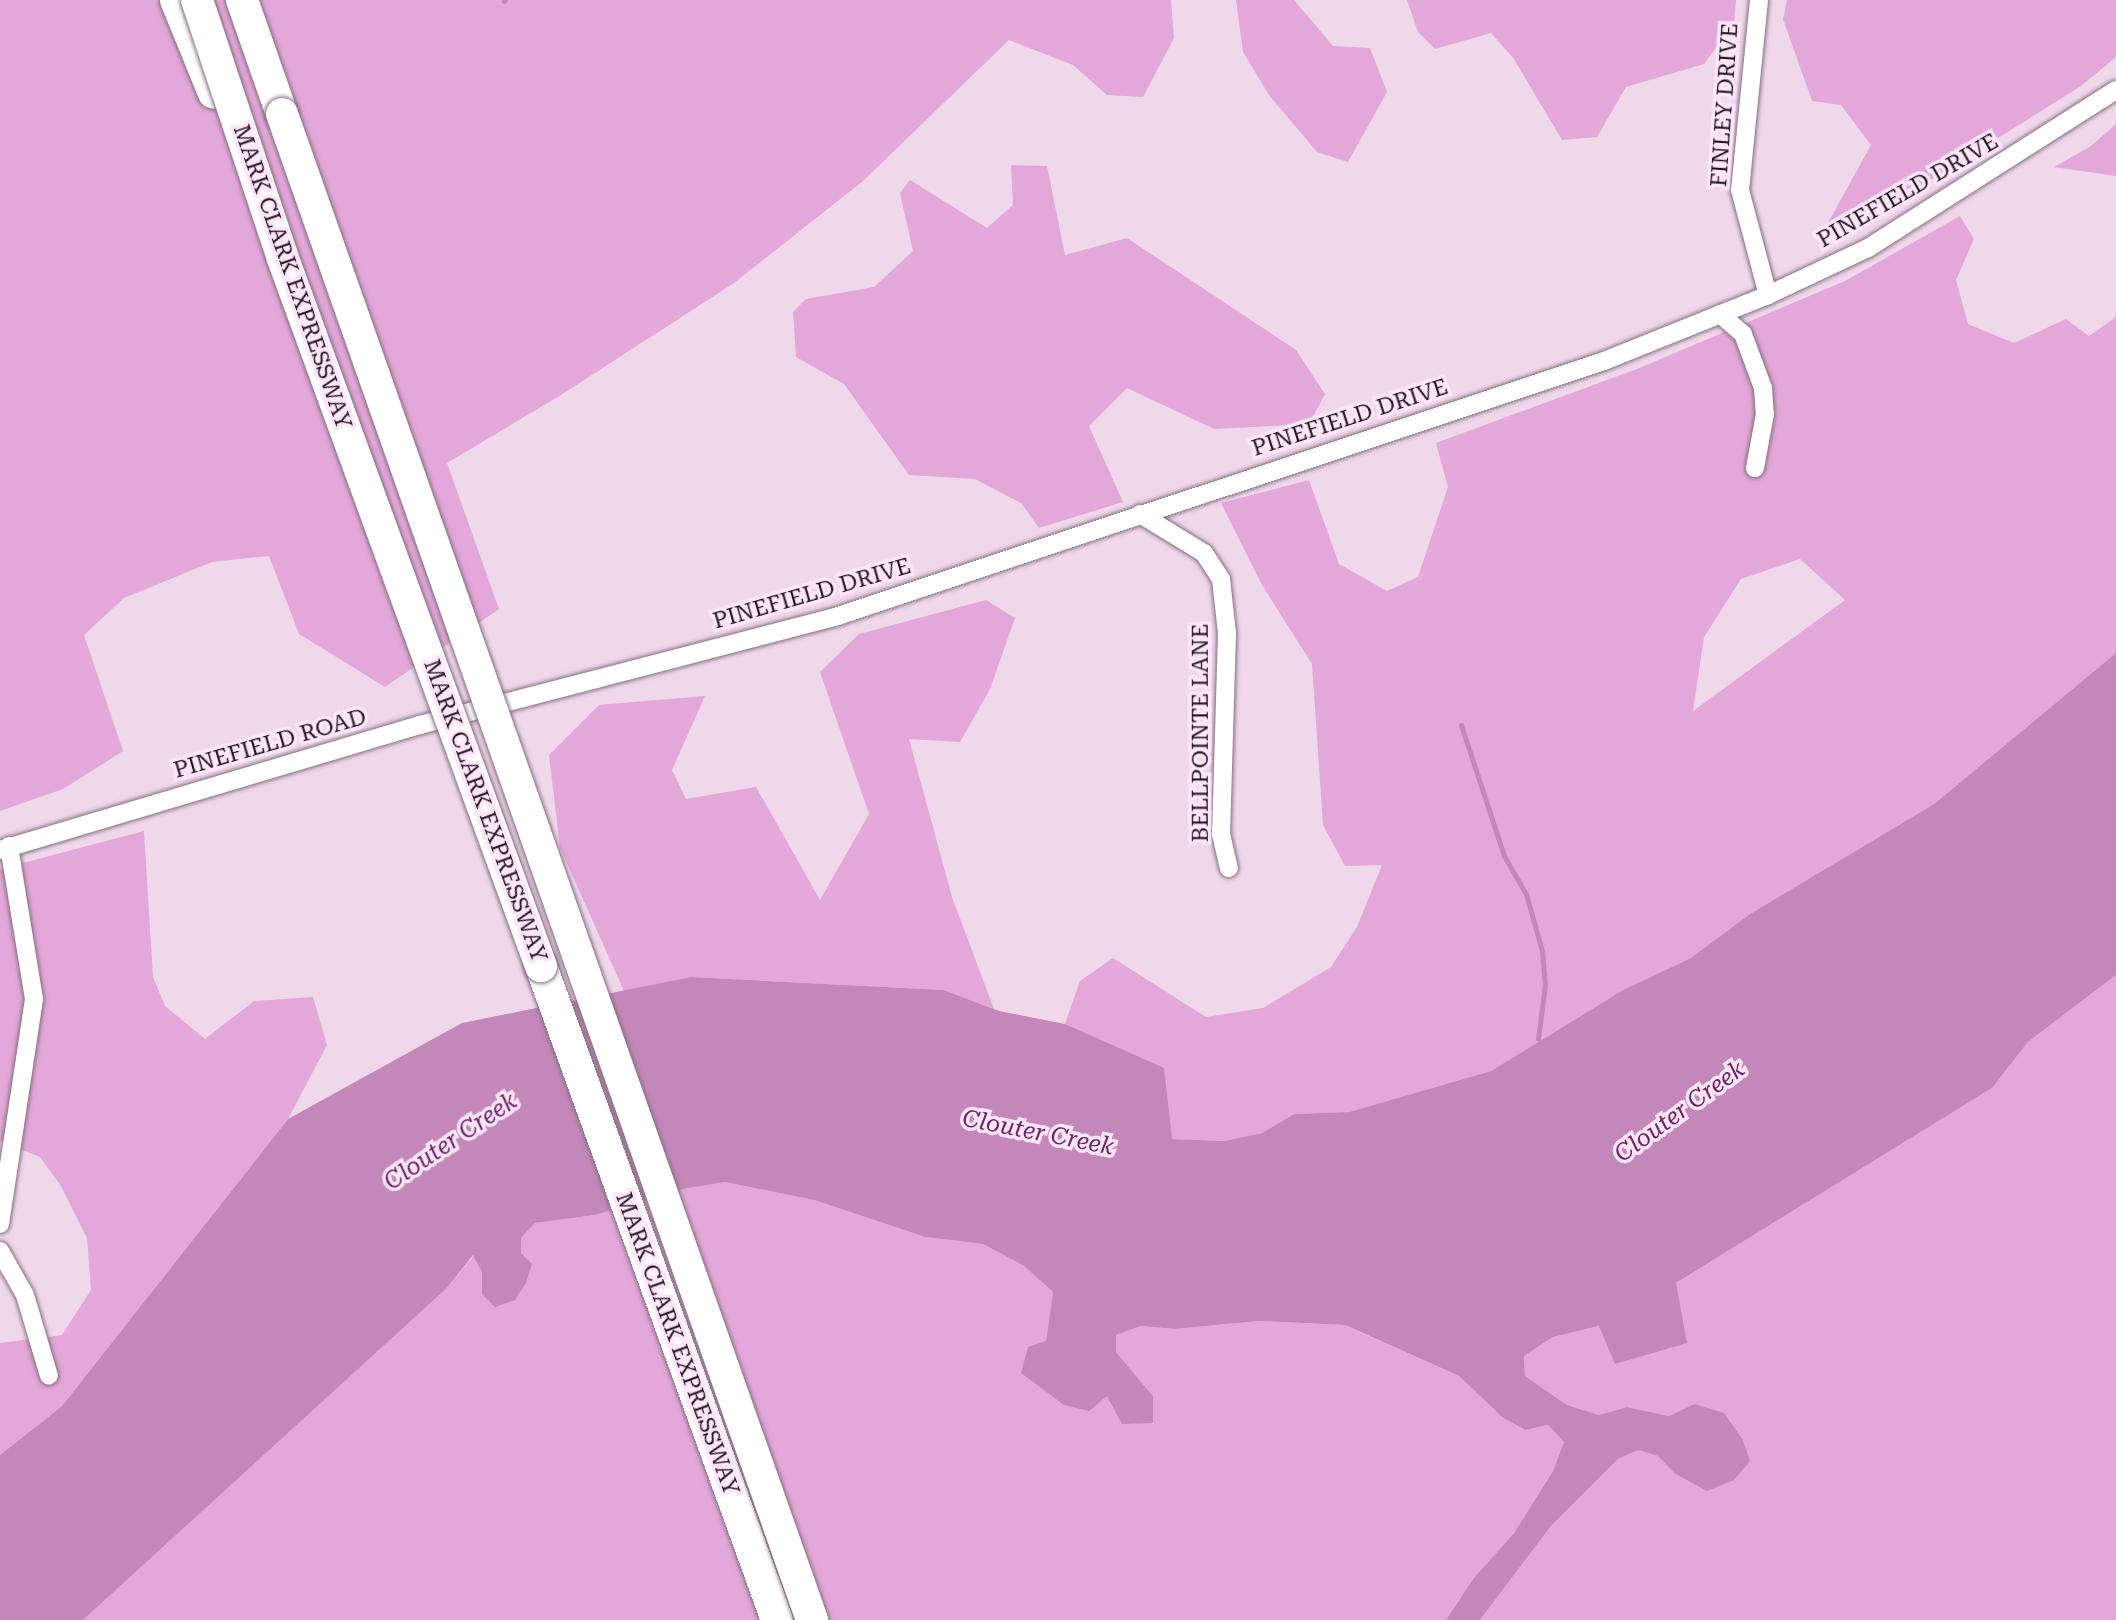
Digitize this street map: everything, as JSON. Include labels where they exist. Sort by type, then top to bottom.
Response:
[{"type":"highway","points":[[176,0],[282,256]]},
{"type":"highway","name":"MARK CLARK EXPRESSWAY","points":[[197,0],[282,256],[777,1620]]},
{"type":"highway","name":"MARK CLARK EXPRESSWAY","points":[[242,0],[812,1620]]},
{"type":"highway","points":[[257,0],[282,114]]},
{"type":"street","name":"FINLEY DRIVE","points":[[1759,0],[1740,190],[1768,295]]},
{"type":"street","name":"PINEFIELD DRIVE","points":[[556,688],[838,616],[1604,361],[1768,295],[1868,248],[2116,90]]},
{"type":"street","points":[[1720,314],[1743,334],[1763,388],[1765,414],[1755,468]]},
{"type":"street","name":"BELLPOINTE LANE","points":[[1140,514],[1204,553],[1221,579],[1227,634],[1221,834],[1228,868]]},
{"type":"street","name":"PINEFIELD ROAD","points":[[4,848],[556,688]]},
{"type":"street","points":[[0,1224],[34,999],[4,848]]},
{"type":"street","points":[[0,1251],[25,1295],[49,1376]]},
{"type":"shaded area","points":[[0,0],[1171,0],[1174,38],[1143,97],[1107,95],[1073,65],[1009,40],[863,181],[734,283],[561,395],[447,463],[499,609],[385,687],[299,634],[269,556],[212,562],[124,598],[84,635],[123,751],[63,789],[0,811]]},
{"type":"shaded area","points":[[1236,0],[1294,0],[1333,46],[1370,48],[1387,92],[1348,162],[1317,152],[1269,95],[1243,52]]},
{"type":"shaded area","points":[[1407,0],[1736,0],[1734,23],[1704,64],[1626,87],[1597,137],[1562,140],[1514,59],[1491,33],[1435,49],[1418,32]]},
{"type":"shaded area","points":[[1787,0],[2116,0],[2116,57],[2081,86],[1888,207],[1824,230],[1871,145],[1841,105],[1812,101],[1783,19]]},
{"type":"shaded area","points":[[2116,124],[2116,176],[2054,167],[2091,146]]},
{"type":"shaded area","points":[[1011,165],[1047,166],[1065,255],[1127,238],[1296,350],[1325,394],[1309,424],[1214,429],[1127,388],[1089,426],[1123,502],[1039,528],[1021,503],[975,479],[909,475],[844,384],[796,357],[793,312],[806,299],[874,287],[913,251],[900,193],[910,180],[987,228],[1013,205]]},
{"type":"shaded area","points":[[1960,216],[1974,239],[1956,280],[1968,324],[2014,343],[2066,319],[2089,336],[2116,317],[2116,653],[1934,804],[1750,914],[1691,958],[1623,990],[1491,1071],[1349,1112],[1294,1114],[1262,1133],[1224,1141],[1172,1139],[1108,1044],[1065,1024],[1080,981],[1113,958],[1206,1017],[1263,1008],[1331,967],[1357,927],[1382,865],[1345,866],[1323,825],[1312,664],[1262,585],[1221,503],[1309,480],[1339,564],[1387,591],[1418,577],[1448,487],[1436,443],[1637,369],[1845,281]],"holes":[[[1800,559],[1845,600],[1693,711],[1704,637],[1741,579]]]},
{"type":"shaded area","points":[[986,600],[1015,618],[990,689],[960,742],[909,739],[952,897],[994,1009],[944,990],[691,977],[624,991],[560,848],[549,755],[599,705],[705,696],[672,770],[686,799],[756,787],[820,900],[869,814],[820,672],[859,634]]},
{"type":"shaded area","points":[[144,831],[153,977],[165,1006],[205,1039],[254,1001],[313,997],[327,1045],[288,1119],[62,1406],[0,1455],[0,1343],[62,1335],[91,1290],[87,1238],[61,1186],[40,1157],[0,1141],[0,869]]},
{"type":"shaded area","points":[[2116,975],[2116,1620],[1480,1620],[1551,1526],[1618,1459],[1638,1450],[1658,1456],[1674,1473],[1694,1404],[1669,1416],[1627,1407],[1599,1415],[1567,1405],[1525,1376],[1524,1356],[1553,1337],[1600,1326],[1676,1283],[1992,1088],[2028,1042]]},
{"type":"shaded area","points":[[725,1182],[814,1200],[925,1237],[983,1244],[1024,1266],[1053,1292],[1046,1342],[1107,1396],[1153,1396],[1116,1352],[1115,1335],[1141,1326],[1174,1329],[1260,1321],[1344,1325],[1459,1376],[1502,1417],[1525,1430],[1548,1425],[1564,1442],[1553,1471],[1514,1533],[1473,1579],[1446,1620],[83,1620],[447,1288],[474,1255],[482,1272],[482,1294],[521,1253],[521,1238],[535,1223],[595,1215],[683,1189]]},
{"type":"water","name":"Clouter Creek","points":[[2116,653],[2116,975],[2028,1042],[1992,1088],[1676,1283],[1687,1343],[1615,1364],[1599,1326],[1553,1337],[1524,1356],[1525,1376],[1567,1405],[1599,1415],[1627,1407],[1669,1416],[1694,1404],[1724,1413],[1743,1440],[1750,1461],[1734,1480],[1707,1491],[1674,1473],[1658,1456],[1638,1450],[1618,1459],[1551,1526],[1480,1620],[1446,1620],[1473,1579],[1514,1533],[1553,1471],[1564,1442],[1548,1425],[1525,1430],[1502,1417],[1459,1376],[1345,1325],[1260,1321],[1174,1329],[1141,1326],[1116,1335],[1116,1352],[1153,1396],[1153,1423],[1122,1424],[1107,1396],[1089,1411],[1064,1405],[1021,1373],[1028,1347],[1046,1341],[1053,1292],[1024,1266],[983,1244],[925,1237],[814,1200],[725,1182],[683,1189],[595,1215],[535,1223],[521,1238],[521,1253],[532,1264],[526,1283],[515,1300],[495,1307],[482,1294],[482,1272],[473,1255],[447,1288],[83,1620],[0,1620],[0,1455],[62,1406],[288,1119],[462,1023],[691,977],[944,990],[999,1011],[1065,1024],[1164,1068],[1172,1139],[1224,1141],[1262,1133],[1294,1114],[1349,1112],[1491,1071],[1623,990],[1691,958],[1750,914],[1934,804]]},
{"type":"waterway","points":[[1461,725],[1504,856],[1526,894],[1542,951],[1545,985],[1538,1039]]}]
